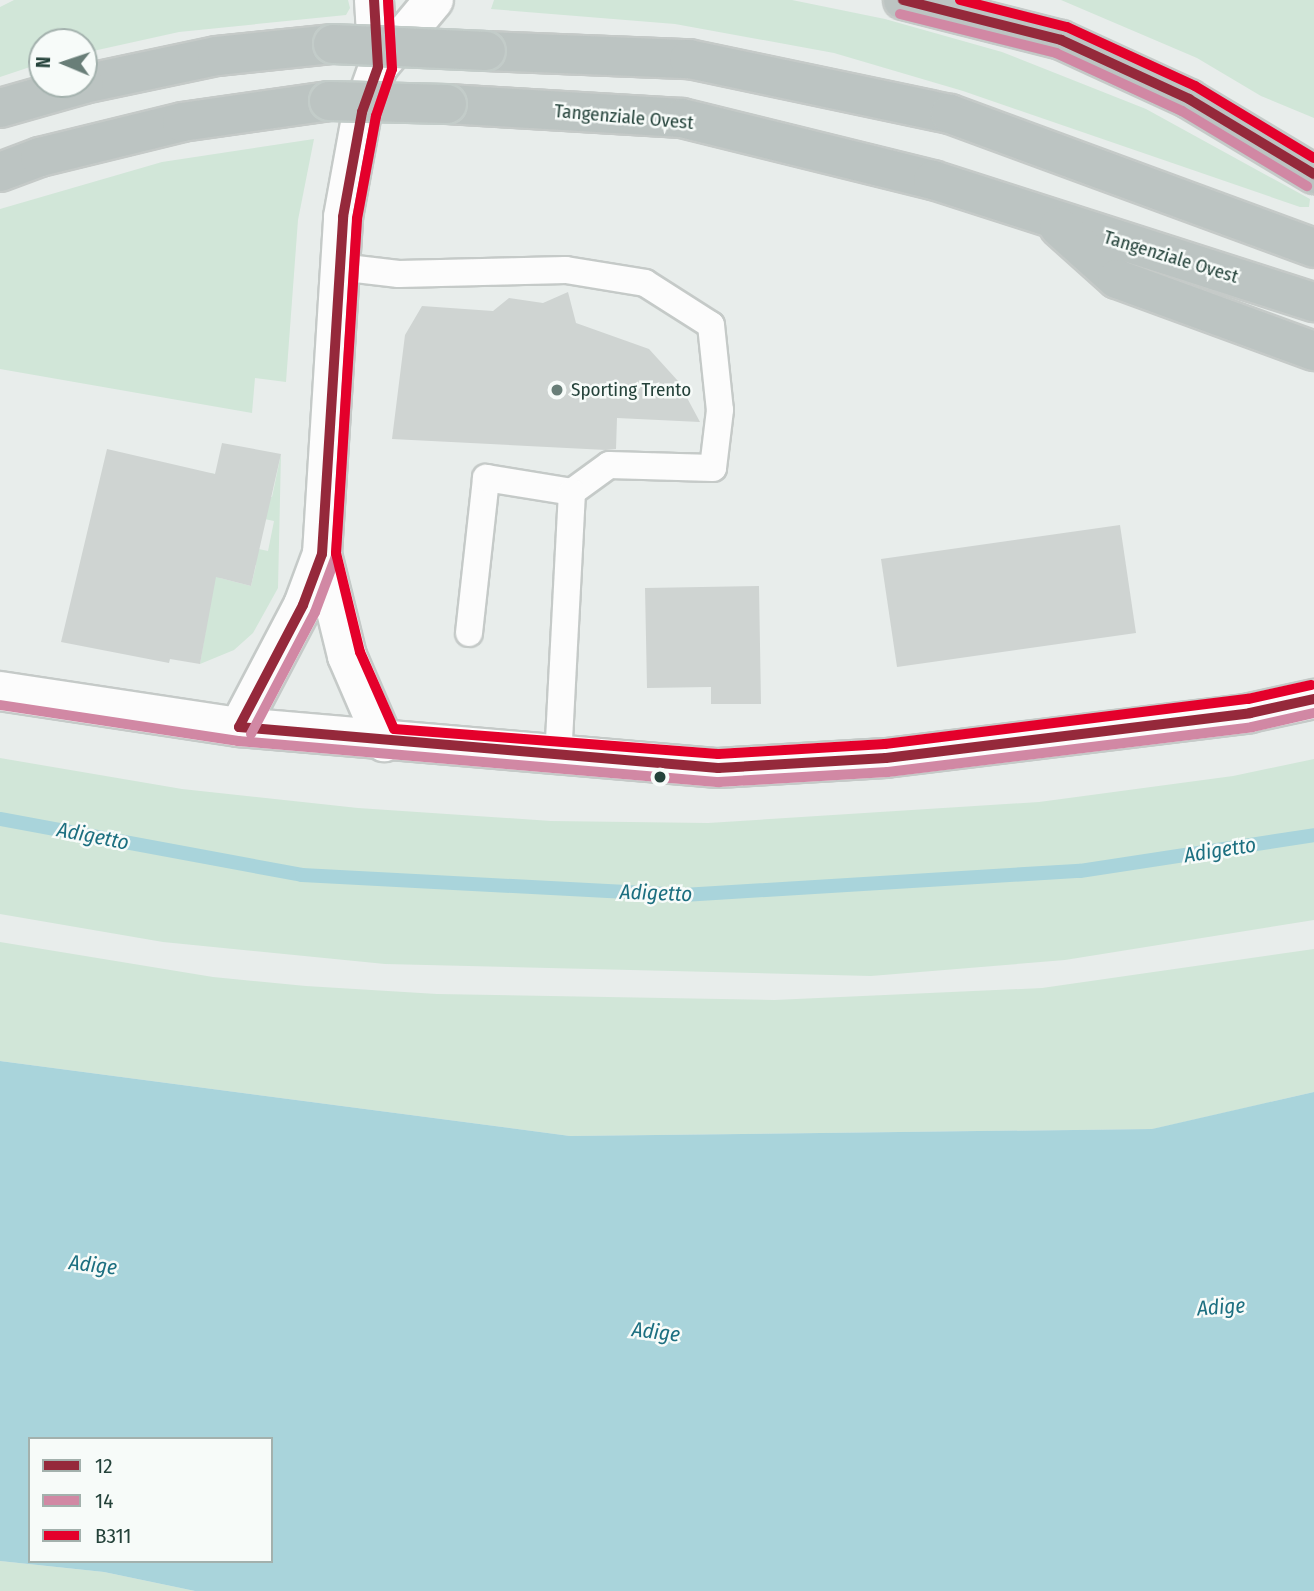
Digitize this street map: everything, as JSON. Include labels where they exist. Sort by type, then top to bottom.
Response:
[{"type":"highway","points":[[903,0],[1061,40],[1189,99],[1314,174]]},
{"type":"highway","points":[[98,81],[217,56],[333,44],[689,59],[950,114],[1314,248]]},
{"type":"highway","points":[[0,108],[35,98]]},
{"type":"highway","name":"Tangenziale Ovest","points":[[0,172],[40,157],[182,122],[329,101],[447,104],[682,118],[933,180],[1314,302]]},
{"type":"highway","points":[[1050,219],[1117,279],[1314,351]]},
{"type":"street","points":[[239,727],[303,605],[322,554],[339,267],[354,152],[378,66],[374,0]]},
{"type":"street","points":[[378,66],[434,0]]},
{"type":"street","points":[[322,554],[347,656],[384,741]]},
{"type":"street","points":[[0,691],[239,727],[718,768],[886,758],[1250,713],[1314,699]]},
{"type":"lane","points":[[339,267],[400,274],[566,270],[645,283],[711,325],[720,410],[713,468],[609,465],[572,492],[486,478],[469,634]]},
{"type":"lane","points":[[558,755],[572,492]]},
{"type":"green space","points":[[14,0],[348,0],[350,8],[346,15],[179,32],[98,50],[98,28],[28,28],[28,68],[0,77],[0,7]]},
{"type":"green space","points":[[494,0],[792,0],[885,19],[1002,52],[1146,109],[1310,199],[1309,207],[1300,207],[963,91],[834,53],[675,24],[491,9]]},
{"type":"green space","points":[[1061,0],[1314,0],[1314,118],[1261,96],[1197,58]]},
{"type":"green space","points":[[314,139],[298,220],[286,382],[255,378],[252,413],[0,369],[0,209],[162,162]]},
{"type":"green space","points":[[281,454],[278,588],[253,633],[234,650],[200,664],[207,622],[179,615],[210,473],[215,474],[213,485],[272,497]],"holes":[[[237,513],[274,521],[268,551],[231,543]],[[225,556],[256,565],[251,586],[220,578]]]},
{"type":"green space","points":[[0,758],[182,789],[358,808],[551,821],[708,823],[1039,802],[1233,776],[1314,759],[1314,920],[1065,960],[871,976],[385,964],[163,942],[0,914]]},
{"type":"green space","points":[[0,942],[213,977],[306,986],[437,994],[774,1000],[1042,988],[1314,949],[1314,1092],[1153,1129],[570,1136],[0,1061]]},
{"type":"green space","points":[[0,1561],[104,1572],[195,1591],[0,1591]]},
{"type":"water","name":"Adige","points":[[0,1061],[570,1136],[1152,1129],[1314,1092],[1314,1591],[195,1591],[104,1572],[0,1561]]},
{"type":"building","points":[[568,292],[576,323],[649,349],[678,381],[700,422],[617,418],[616,449],[606,450],[392,439],[405,335],[422,306],[493,311],[509,298],[543,303]]},
{"type":"building","points":[[222,443],[281,454],[251,586],[216,577],[200,664],[170,659],[169,663],[61,642],[107,449],[215,474]]},
{"type":"building","points":[[1120,525],[1136,633],[897,667],[881,559]]},
{"type":"building","points":[[759,586],[761,704],[711,704],[711,687],[647,688],[645,588]]},
{"type":"waterway","name":"Adigetto","points":[[0,819],[302,875],[683,895],[1080,871],[1314,835]]},
{"type":"transit line","name":"12","points":[[239,727],[303,605],[322,554],[343,217],[362,112],[378,67],[374,0]]},
{"type":"transit line","name":"14","points":[[251,734],[315,612],[336,556],[357,219],[376,116],[392,69],[388,0]]},
{"type":"transit line","name":"B311","points":[[388,0],[392,69],[376,116],[357,219],[336,553],[360,652],[394,729],[718,754],[885,744],[1248,699],[1311,685]]},
{"type":"transit line","name":"12","points":[[903,0],[1061,40],[1189,99],[1314,174]]},
{"type":"transit line","name":"B311","points":[[960,0],[1067,27],[1195,86],[1314,158]]},
{"type":"transit line","name":"14","points":[[900,14],[1056,53],[1182,111],[1307,186]]},
{"type":"transit line","name":"12","points":[[239,727],[718,768],[886,758],[1250,713],[1314,699]]},
{"type":"transit line","name":"14","points":[[0,705],[238,741],[719,782],[888,772],[1252,727],[1314,713]]},
{"type":"place","name":"Sporting Trento","points":[[557,390]]}]
